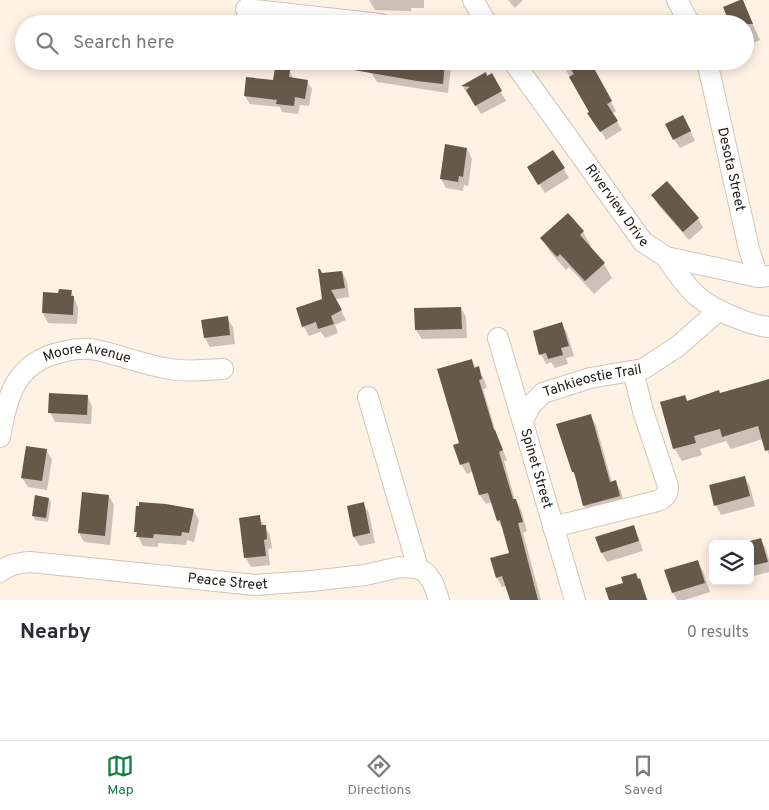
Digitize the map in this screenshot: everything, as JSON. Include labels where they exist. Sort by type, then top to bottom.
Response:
[{"type":"street","points":[[473,0],[482,15]]},
{"type":"street","points":[[677,0],[685,15]]},
{"type":"street","points":[[246,8],[305,15]]},
{"type":"street","name":"Riverview Drive","points":[[519,70],[643,242],[666,257],[763,276]]},
{"type":"street","name":"Desota Street","points":[[709,70],[749,249],[763,276]]},
{"type":"street","points":[[666,257],[684,283],[700,300],[718,311],[769,328]]},
{"type":"street","name":"Tahkieostie Trail","points":[[523,420],[530,405],[543,393],[590,378],[642,369],[677,347],[718,311]]},
{"type":"street","name":"Spinet Street","points":[[498,338],[575,600]]},
{"type":"street","name":"Moore Avenue","points":[[0,438],[4,412],[22,374],[30,365],[50,355],[79,349],[94,350],[172,370],[223,369]]},
{"type":"street","points":[[553,527],[657,501],[664,498],[668,492],[668,486],[642,410],[633,371]]},
{"type":"street","points":[[368,397],[418,568],[426,573],[433,583],[439,600]]},
{"type":"street","name":"Peace Street","points":[[0,572],[15,563],[30,562],[252,593],[329,579],[365,575],[400,567],[418,568]]},
{"type":"building","points":[[743,0],[749,15],[726,15],[723,7]]},
{"type":"building","points":[[275,70],[290,70],[289,77],[308,80],[305,99],[295,97],[294,106],[276,104],[277,100],[244,96],[246,77],[273,80]]},
{"type":"building","points":[[354,70],[444,70],[443,84]]},
{"type":"building","points":[[571,70],[595,70],[612,101],[607,104],[618,121],[600,132],[587,113],[589,112],[569,77],[574,74]]},
{"type":"building","points":[[486,72],[487,76],[492,73],[502,91],[475,106],[466,90],[470,87],[461,86]]},
{"type":"building","points":[[683,115],[691,131],[673,140],[665,124]]},
{"type":"building","points":[[445,144],[467,148],[463,177],[459,176],[458,182],[440,179]]},
{"type":"building","points":[[553,150],[565,168],[538,185],[527,167]]},
{"type":"building","points":[[667,181],[699,218],[683,232],[651,195]]},
{"type":"building","points":[[568,213],[584,231],[580,235],[605,263],[585,281],[560,254],[557,257],[540,238]]},
{"type":"building","points":[[318,269],[322,273],[342,271],[345,288],[331,290],[342,310],[331,316],[334,324],[318,329],[316,322],[302,327],[296,308],[322,299]]},
{"type":"building","points":[[59,289],[72,290],[71,296],[74,296],[73,315],[42,313],[43,292],[58,293]]},
{"type":"building","points":[[461,307],[462,329],[415,330],[414,308]]},
{"type":"building","points":[[228,316],[230,335],[204,338],[201,320]]},
{"type":"building","points":[[562,322],[569,346],[561,348],[563,355],[548,359],[546,353],[539,355],[533,331]]},
{"type":"building","points":[[472,359],[474,368],[479,366],[482,379],[479,380],[494,430],[503,450],[499,452],[513,499],[516,499],[523,522],[518,523],[538,600],[510,600],[502,576],[496,578],[490,558],[509,553],[500,520],[497,521],[488,493],[479,495],[469,462],[460,465],[453,445],[459,443],[437,369]]},
{"type":"building","points":[[769,379],[769,450],[765,451],[758,426],[722,437],[720,429],[694,436],[696,443],[673,449],[660,402],[685,395],[687,401],[719,390],[720,393]]},
{"type":"building","points":[[49,393],[88,395],[87,415],[48,413]]},
{"type":"building","points":[[591,414],[610,482],[616,480],[620,496],[583,506],[574,472],[572,472],[556,424]]},
{"type":"building","points":[[26,446],[47,449],[42,481],[21,478]]},
{"type":"building","points":[[745,476],[750,496],[714,506],[709,485]]},
{"type":"building","points":[[82,492],[109,495],[105,536],[78,533]]},
{"type":"building","points":[[35,495],[49,498],[46,518],[32,516]]},
{"type":"building","points":[[139,502],[194,509],[189,533],[182,532],[181,536],[154,534],[153,538],[136,537],[137,532],[134,532],[136,506],[139,506]]},
{"type":"building","points":[[364,502],[370,533],[353,537],[347,506]]},
{"type":"building","points":[[260,515],[261,525],[266,525],[267,539],[264,540],[266,556],[244,558],[239,518]]},
{"type":"building","points":[[634,525],[639,541],[601,553],[595,537]]},
{"type":"building","points":[[761,538],[768,562],[754,565],[754,540]]},
{"type":"building","points":[[698,560],[705,583],[672,593],[664,570]]},
{"type":"building","points":[[636,573],[638,579],[640,578],[647,600],[609,600],[605,588],[623,583],[621,577]]}]
